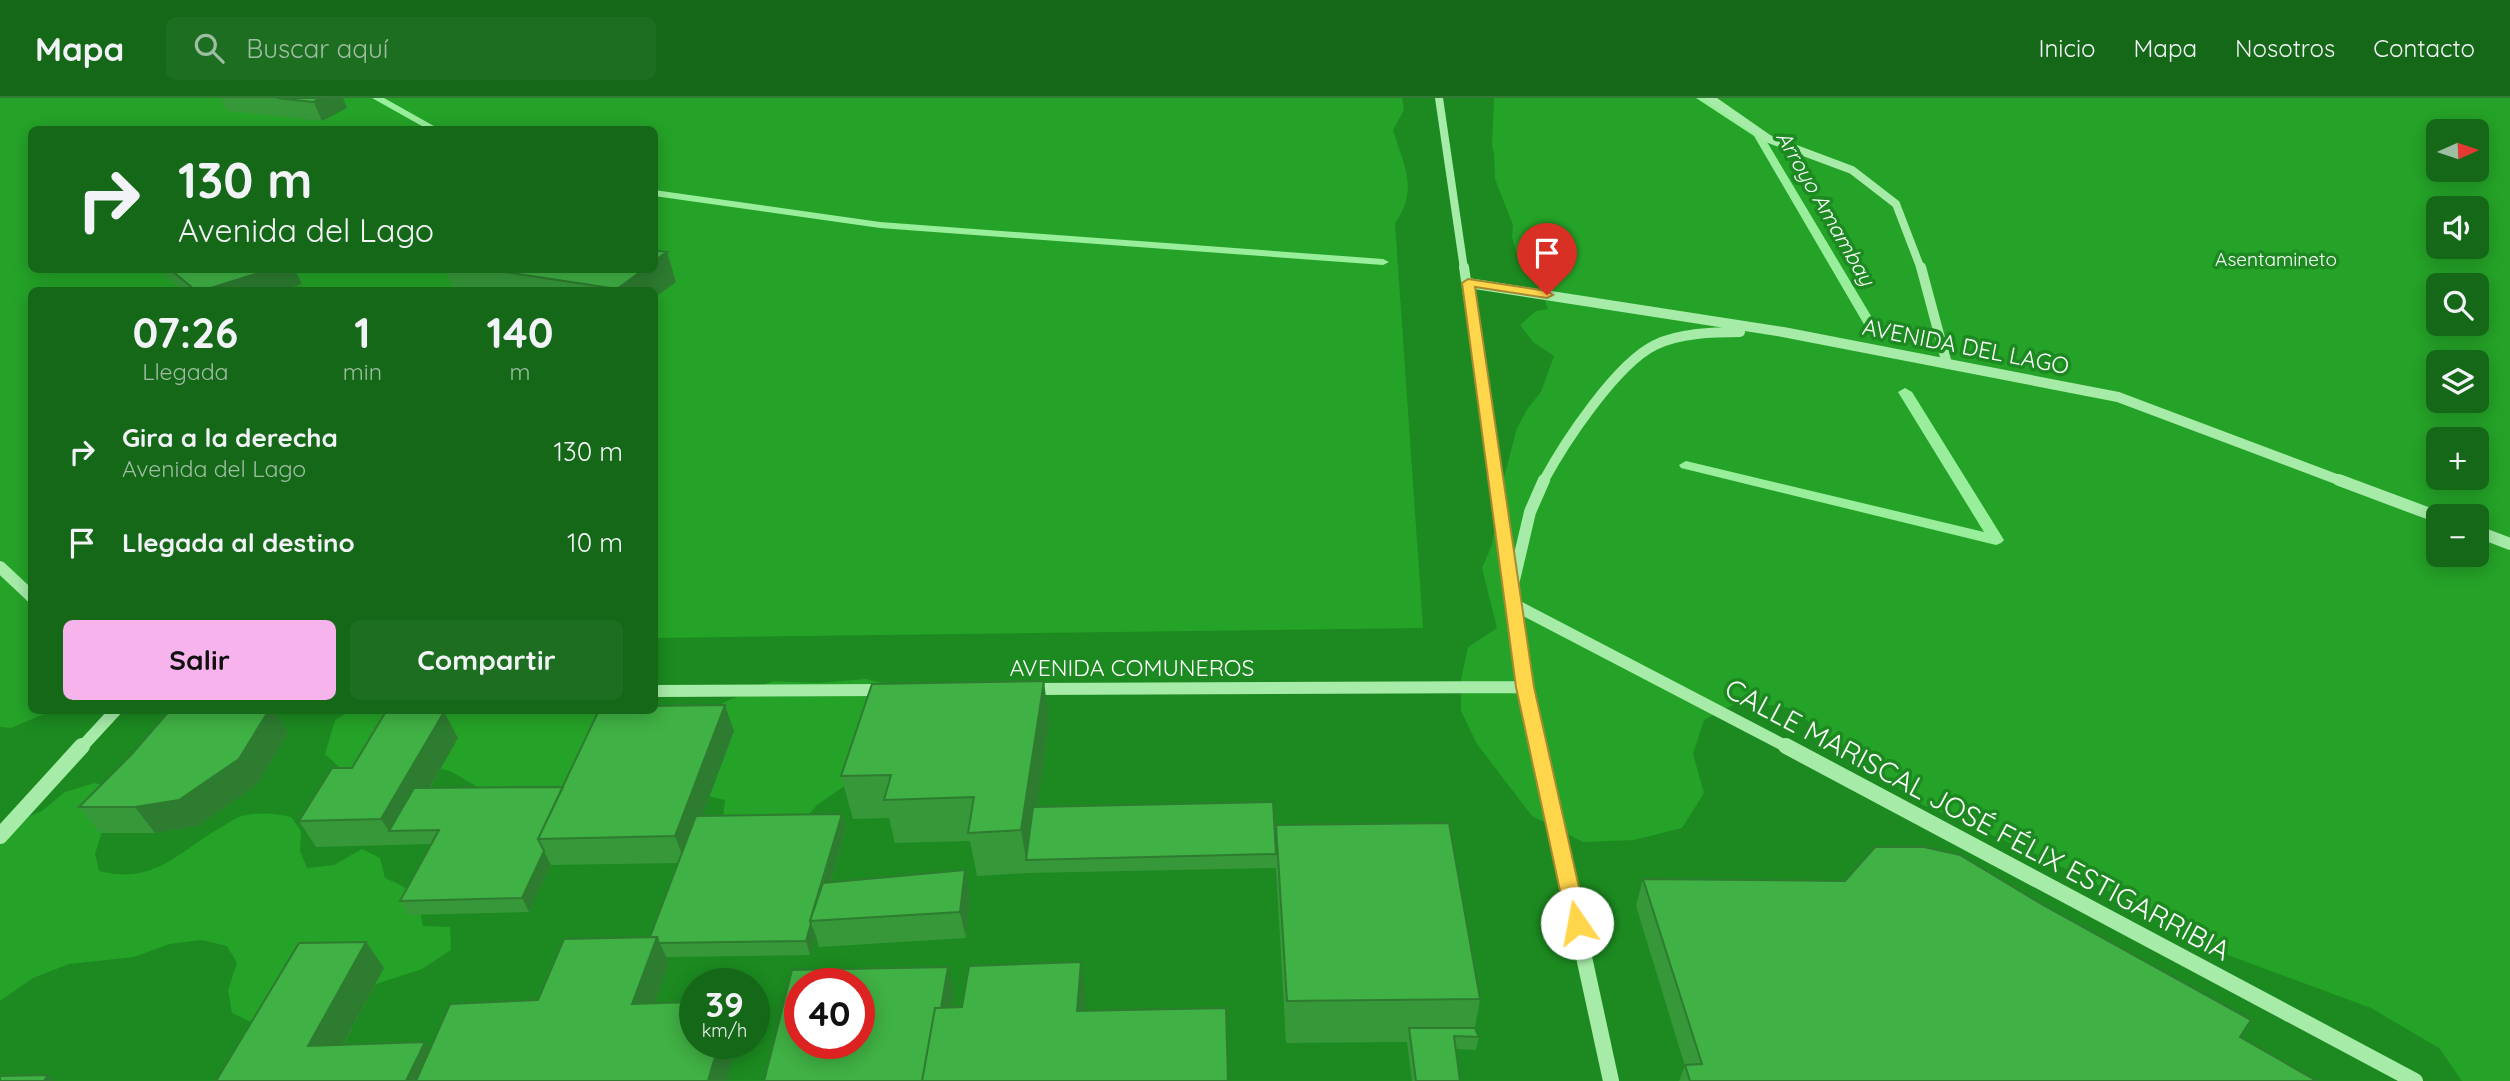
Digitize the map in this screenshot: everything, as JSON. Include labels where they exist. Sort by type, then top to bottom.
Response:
[{"type":"street","points":[[1439,98],[1525,687],[1611,1081]]},
{"type":"street","points":[[1710,98],[1769,139],[1852,170],[1896,204],[1918,257],[1947,364]]},
{"type":"street","name":"AVENIDA DEL LAGO","points":[[1468,283],[1783,332],[2118,397],[2426,512]]},
{"type":"street","points":[[1512,584],[1538,492],[1575,431],[1616,380],[1655,345],[1724,331],[1783,332]]},
{"type":"street","points":[[2489,536],[2510,544]]},
{"type":"street","points":[[0,567],[28,593]]},
{"type":"street","name":"CALLE MARISCAL JOSÉ FÉLIX ESTIGARRIBIA","points":[[1515,605],[1567,630],[2415,1081]]},
{"type":"street","name":"AVENIDA COMUNEROS","points":[[1014,689],[1525,687]]},
{"type":"street","points":[[658,691],[903,690]]},
{"type":"street","points":[[0,836],[112,714]]},
{"type":"green space","points":[[0,98],[1402,98],[1404,110],[1393,130],[1405,166],[1408,188],[1402,211],[1395,223],[1423,628],[658,638],[658,287],[28,287],[28,714],[44,714],[11,728],[0,727]]},
{"type":"green space","name":"Asentamineto","points":[[1494,98],[2510,98],[2510,1081],[2462,1081],[2439,1048],[2371,1008],[2225,954],[2160,923],[2100,886],[2038,855],[1921,804],[1790,708],[1741,701],[1704,720],[1693,754],[1704,793],[1682,828],[1634,840],[1583,842],[1532,816],[1477,744],[1461,711],[1461,679],[1468,647],[1497,628],[1482,568],[1492,545],[1499,496],[1517,428],[1541,392],[1554,356],[1533,342],[1520,325],[1536,311],[1548,309],[1532,271],[1516,251],[1512,237],[1513,225],[1495,179]]},
{"type":"green space","points":[[866,679],[908,689],[870,768],[817,805],[800,825],[723,819],[725,800],[703,795],[703,716],[725,702],[773,681],[817,683]]},
{"type":"green space","points":[[345,714],[624,714],[617,794],[483,790],[450,771],[408,762],[352,779],[325,754],[335,720]]},
{"type":"green space","points":[[95,783],[115,789],[95,854],[99,871],[134,874],[163,865],[242,816],[267,814],[291,817],[301,831],[300,851],[307,868],[334,865],[362,849],[380,858],[385,878],[413,895],[423,926],[450,927],[451,950],[422,969],[255,1024],[232,1013],[228,990],[237,963],[227,946],[202,940],[169,944],[134,957],[69,964],[33,978],[0,1001],[0,829],[42,811],[65,792]]},
{"type":"building","points":[[277,98],[321,98],[313,102]]},
{"type":"building","points":[[658,251],[667,252],[658,258]]},
{"type":"building","points":[[175,273],[258,273],[214,287],[191,287]]},
{"type":"building","points":[[512,273],[639,273],[620,287]]},
{"type":"building","points":[[1044,681],[1021,830],[968,833],[974,797],[884,800],[891,775],[841,776],[872,684]]},
{"type":"building","points":[[725,705],[675,836],[538,839],[597,714],[658,714],[658,706]]},
{"type":"building","points":[[167,714],[267,714],[239,759],[179,800],[135,807],[79,807],[131,755]]},
{"type":"building","points":[[384,714],[443,714],[381,819],[299,821],[332,768],[352,768]]},
{"type":"building","points":[[563,787],[538,839],[544,851],[522,898],[400,901],[439,830],[389,831],[414,788]]},
{"type":"building","points":[[1273,802],[1276,854],[1026,860],[1033,807]]},
{"type":"building","points":[[842,814],[806,941],[659,943],[657,937],[650,937],[696,816]]},
{"type":"building","points":[[1449,823],[1480,999],[1287,1001],[1276,825]]},
{"type":"building","points":[[1875,847],[1924,847],[1960,855],[2043,905],[2251,1020],[2240,1037],[2317,1081],[1690,1081],[1685,1065],[1702,1064],[1643,879],[1845,881]]},
{"type":"building","points":[[965,870],[960,912],[810,921],[823,883]]},
{"type":"building","points":[[657,937],[632,1004],[679,1003],[679,1059],[714,1059],[708,1081],[416,1081],[450,1004],[538,1000],[564,939]]},
{"type":"building","points":[[366,942],[308,1046],[425,1042],[406,1081],[216,1081],[299,943]]},
{"type":"building","points":[[1081,962],[1077,1011],[1226,1008],[1228,1081],[922,1081],[935,1008],[962,1007],[969,966]]},
{"type":"building","points":[[948,967],[941,1008],[935,1008],[922,1081],[764,1081],[784,1002],[784,1059],[875,1059],[875,968]]},
{"type":"building","points":[[1409,1028],[1475,1028],[1479,1037],[1454,1036],[1460,1081],[1416,1081]]},
{"type":"building","points":[[48,1075],[44,1081],[0,1081],[0,1076]]},
{"type":"waterway","points":[[377,98],[430,126]]},
{"type":"waterway","name":"Arroyo Amambay","points":[[1701,98],[1758,134],[1871,326]]},
{"type":"waterway","points":[[658,194],[880,225],[1383,262]]},
{"type":"waterway","points":[[1686,465],[1996,540],[1905,392]]},
{"type":"route","points":[[1547,295],[1468,283],[1525,687],[1577,923]]}]
